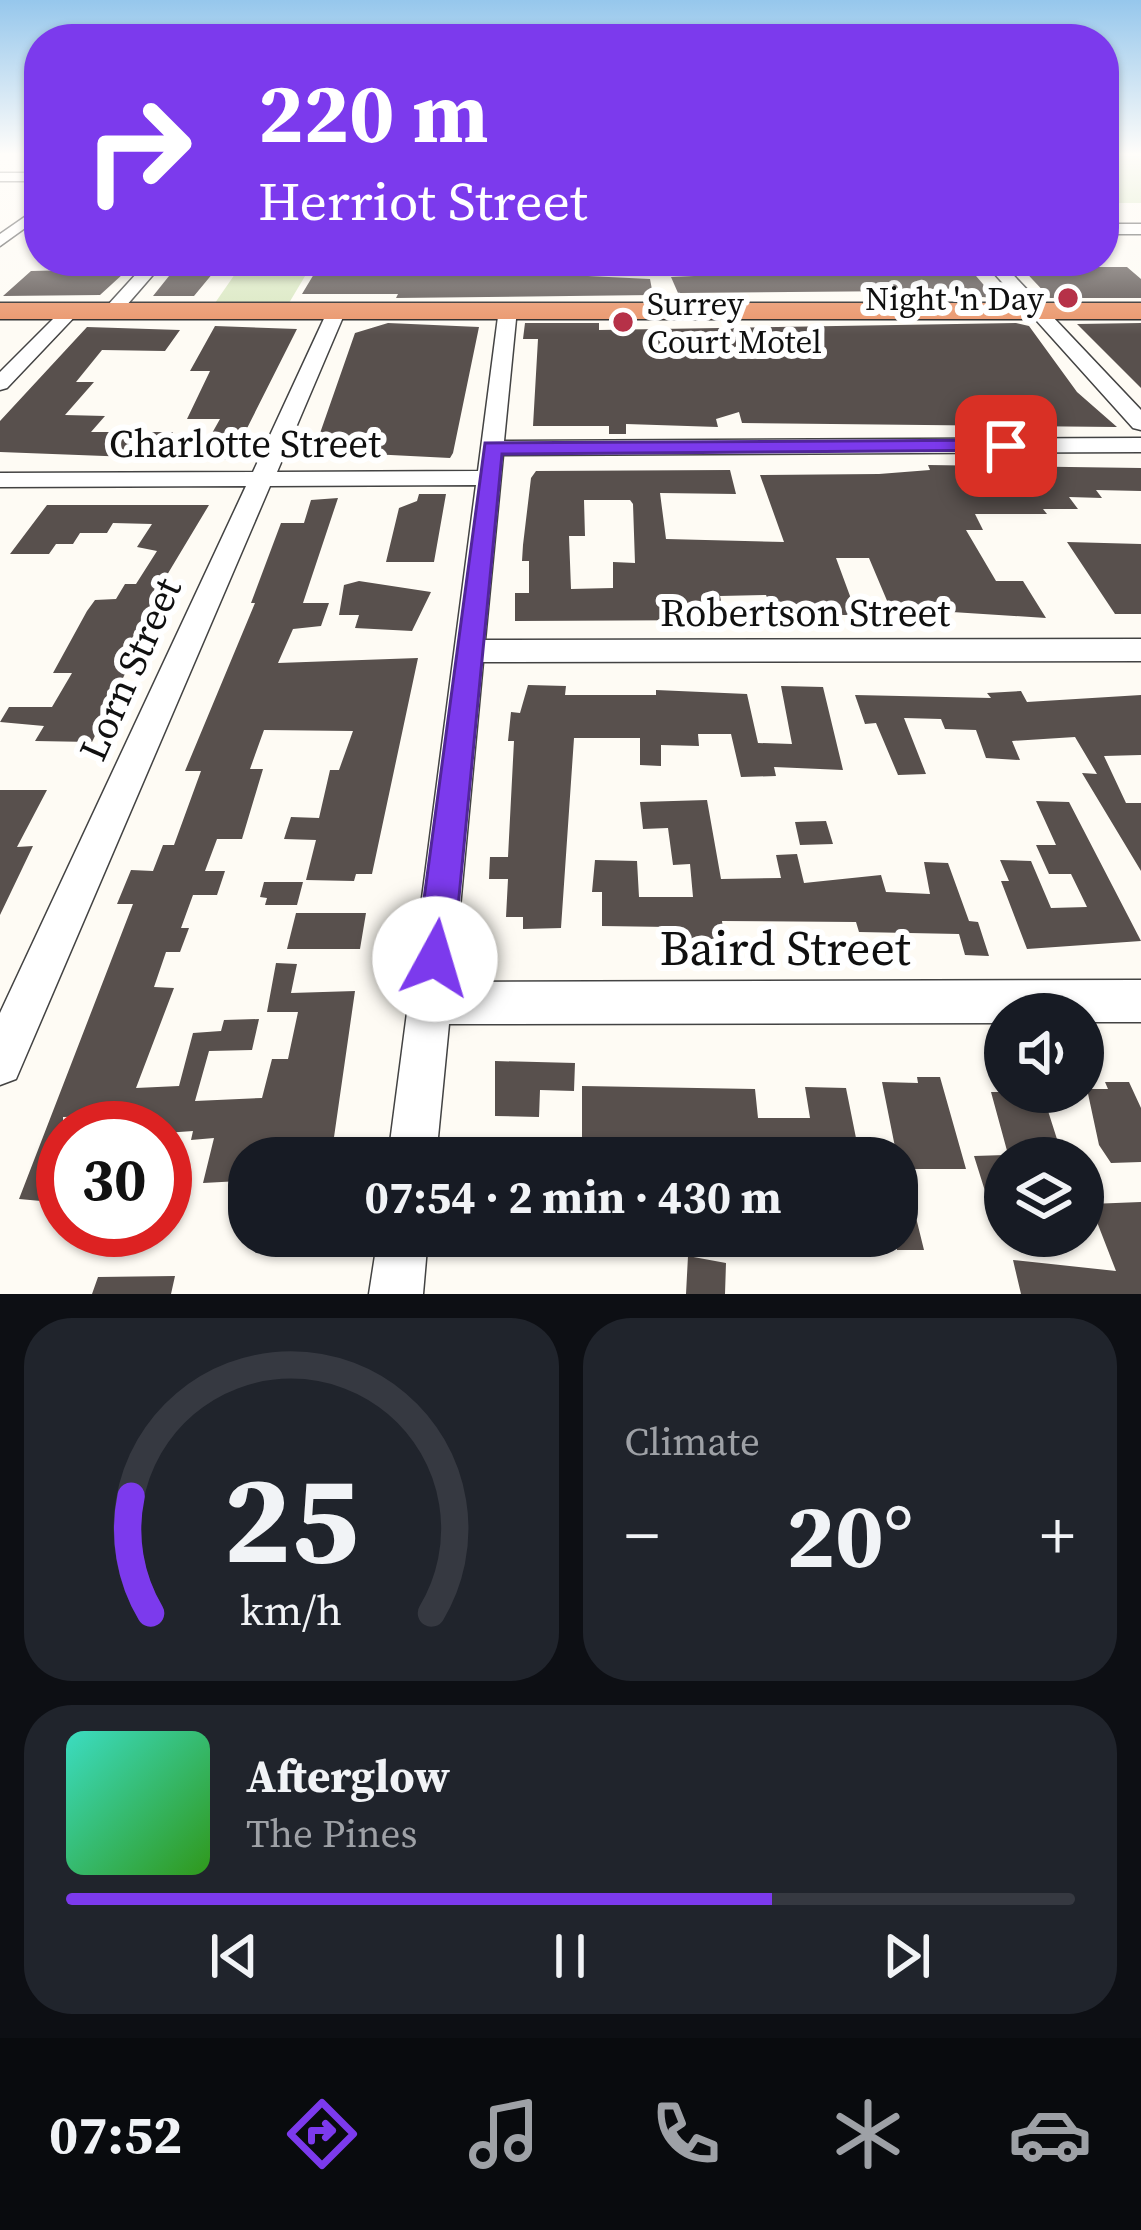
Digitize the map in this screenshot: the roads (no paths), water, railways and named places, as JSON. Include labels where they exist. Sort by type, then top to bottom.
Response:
[{"type":"highway","points":[[0,311],[986,311],[1031,304],[1141,311]]},
{"type":"street","points":[[0,241],[24,223]]},
{"type":"street","points":[[113,310],[144,276]]},
{"type":"street","points":[[1005,276],[1141,423]]},
{"type":"street","points":[[414,1137],[508,309]]},
{"type":"street","points":[[0,384],[72,310]]},
{"type":"street","name":"Lorn Street","points":[[0,1063],[337,310]]},
{"type":"street","name":"Charlotte Street","points":[[0,480],[261,479],[491,463],[1141,446]]},
{"type":"street","name":"Robertson Street","points":[[470,651],[1141,650]]},
{"type":"street","name":"Baird Street","points":[[430,1003],[1141,1000]]},
{"type":"street","points":[[396,1294],[400,1257]]},
{"type":"place","name":"Night 'n Day","points":[[1068,298]]},
{"type":"place","name":"Surrey Court Motel","points":[[623,322]]}]
